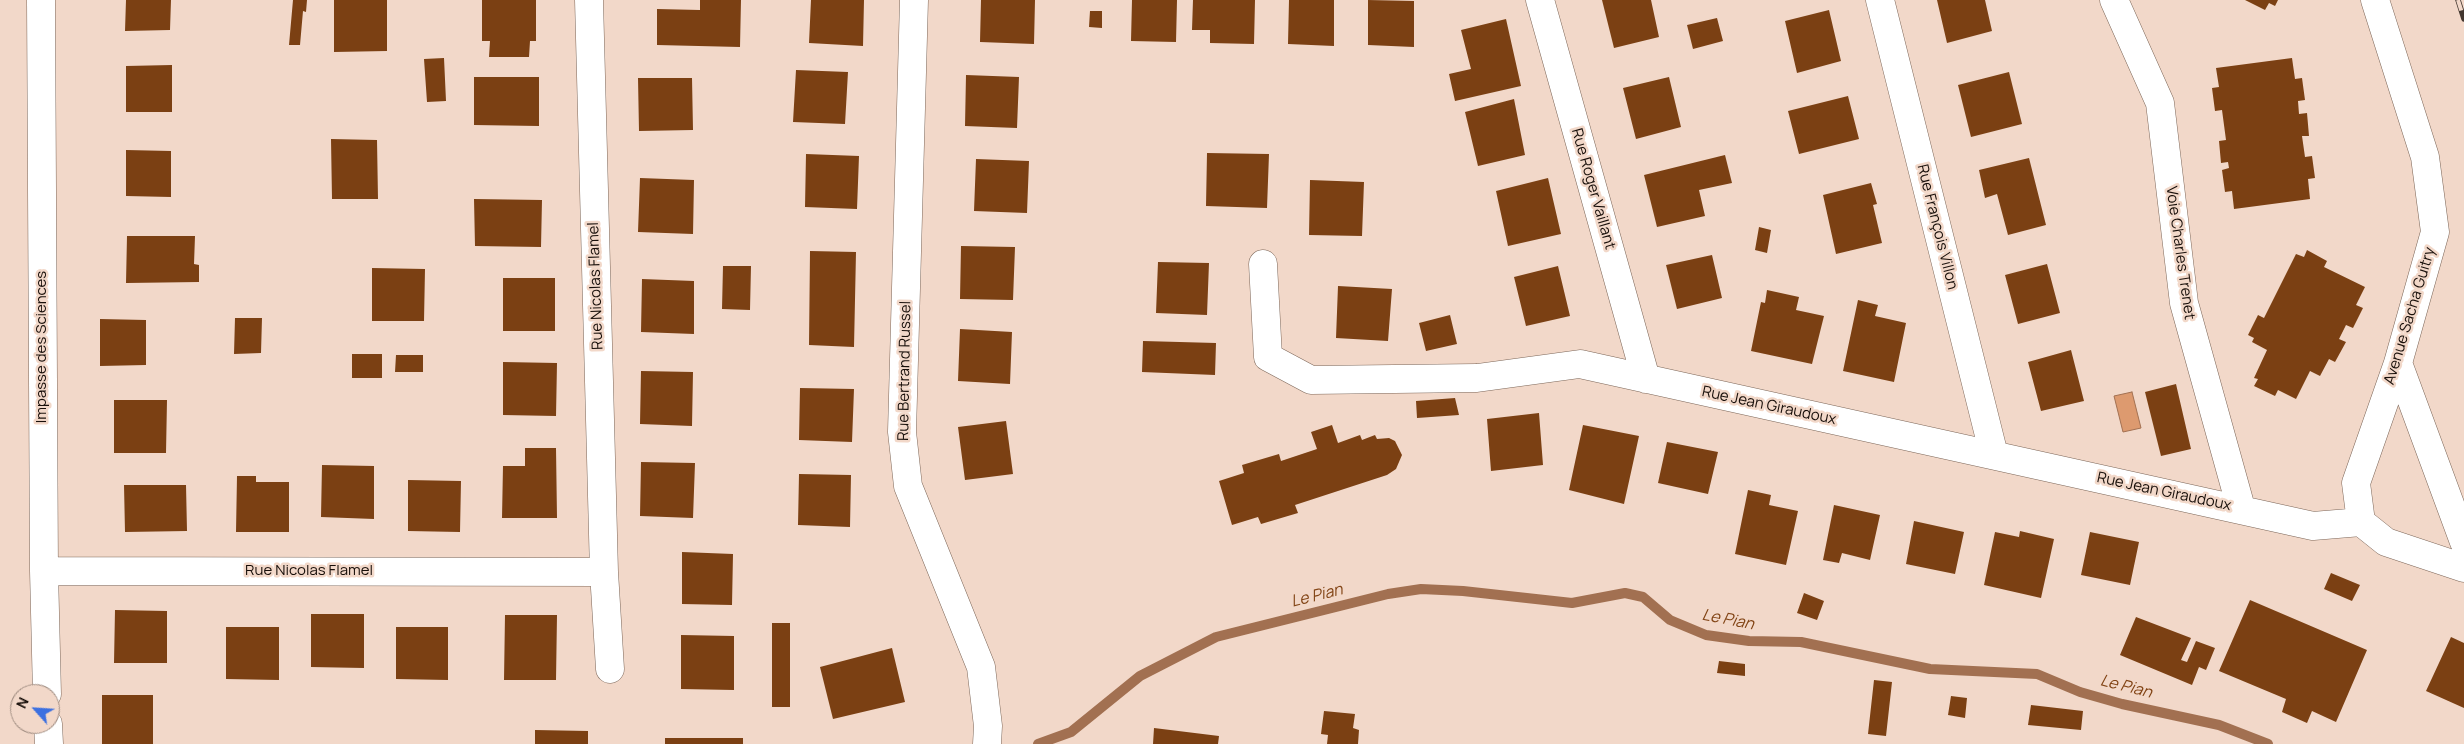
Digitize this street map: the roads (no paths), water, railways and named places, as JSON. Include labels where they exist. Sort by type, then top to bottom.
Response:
[{"type":"street","name":"Impasse des Sciences","points":[[40,0],[44,571],[47,684]]},
{"type":"street","name":"Rue Nicolas Flamel","points":[[589,0],[604,572],[610,669]]},
{"type":"street","name":"Rue Bertrand Russel","points":[[914,0],[902,432],[908,486],[981,667],[988,735]]},
{"type":"street","name":"Rue Roger Vaillant","points":[[1540,0],[1646,379]]},
{"type":"street","name":"Rue François Villon","points":[[1880,0],[1994,454]]},
{"type":"street","name":"Voie Charles Trenet","points":[[2114,0],[2160,103],[2184,303],[2241,508]]},
{"type":"street","name":"Avenue Sacha Guitry","points":[[2361,522],[2356,483],[2398,363],[2435,232],[2425,157],[2375,0]]},
{"type":"street","name":"Rue Jean Giraudoux","points":[[1262,264],[1268,357],[1311,380],[1477,378],[1580,364],[2241,508],[2313,526],[2361,522]]},
{"type":"street","points":[[2398,363],[2464,542]]},
{"type":"street","points":[[2361,522],[2386,542],[2464,568]]},
{"type":"street","name":"Rue Nicolas Flamel","points":[[44,571],[604,572]]},
{"type":"waterway","name":"Le Pian","points":[[1038,744],[1071,732],[1140,676],[1216,637],[1388,594],[1421,589],[1463,591],[1572,603],[1625,593],[1643,597],[1670,620],[1706,635],[1749,641],[1801,642],[1930,669],[2037,674],[2080,692],[2122,704],[2219,725],[2268,744]]},
{"type":"railway","points":[[2458,0],[2464,19]]}]
